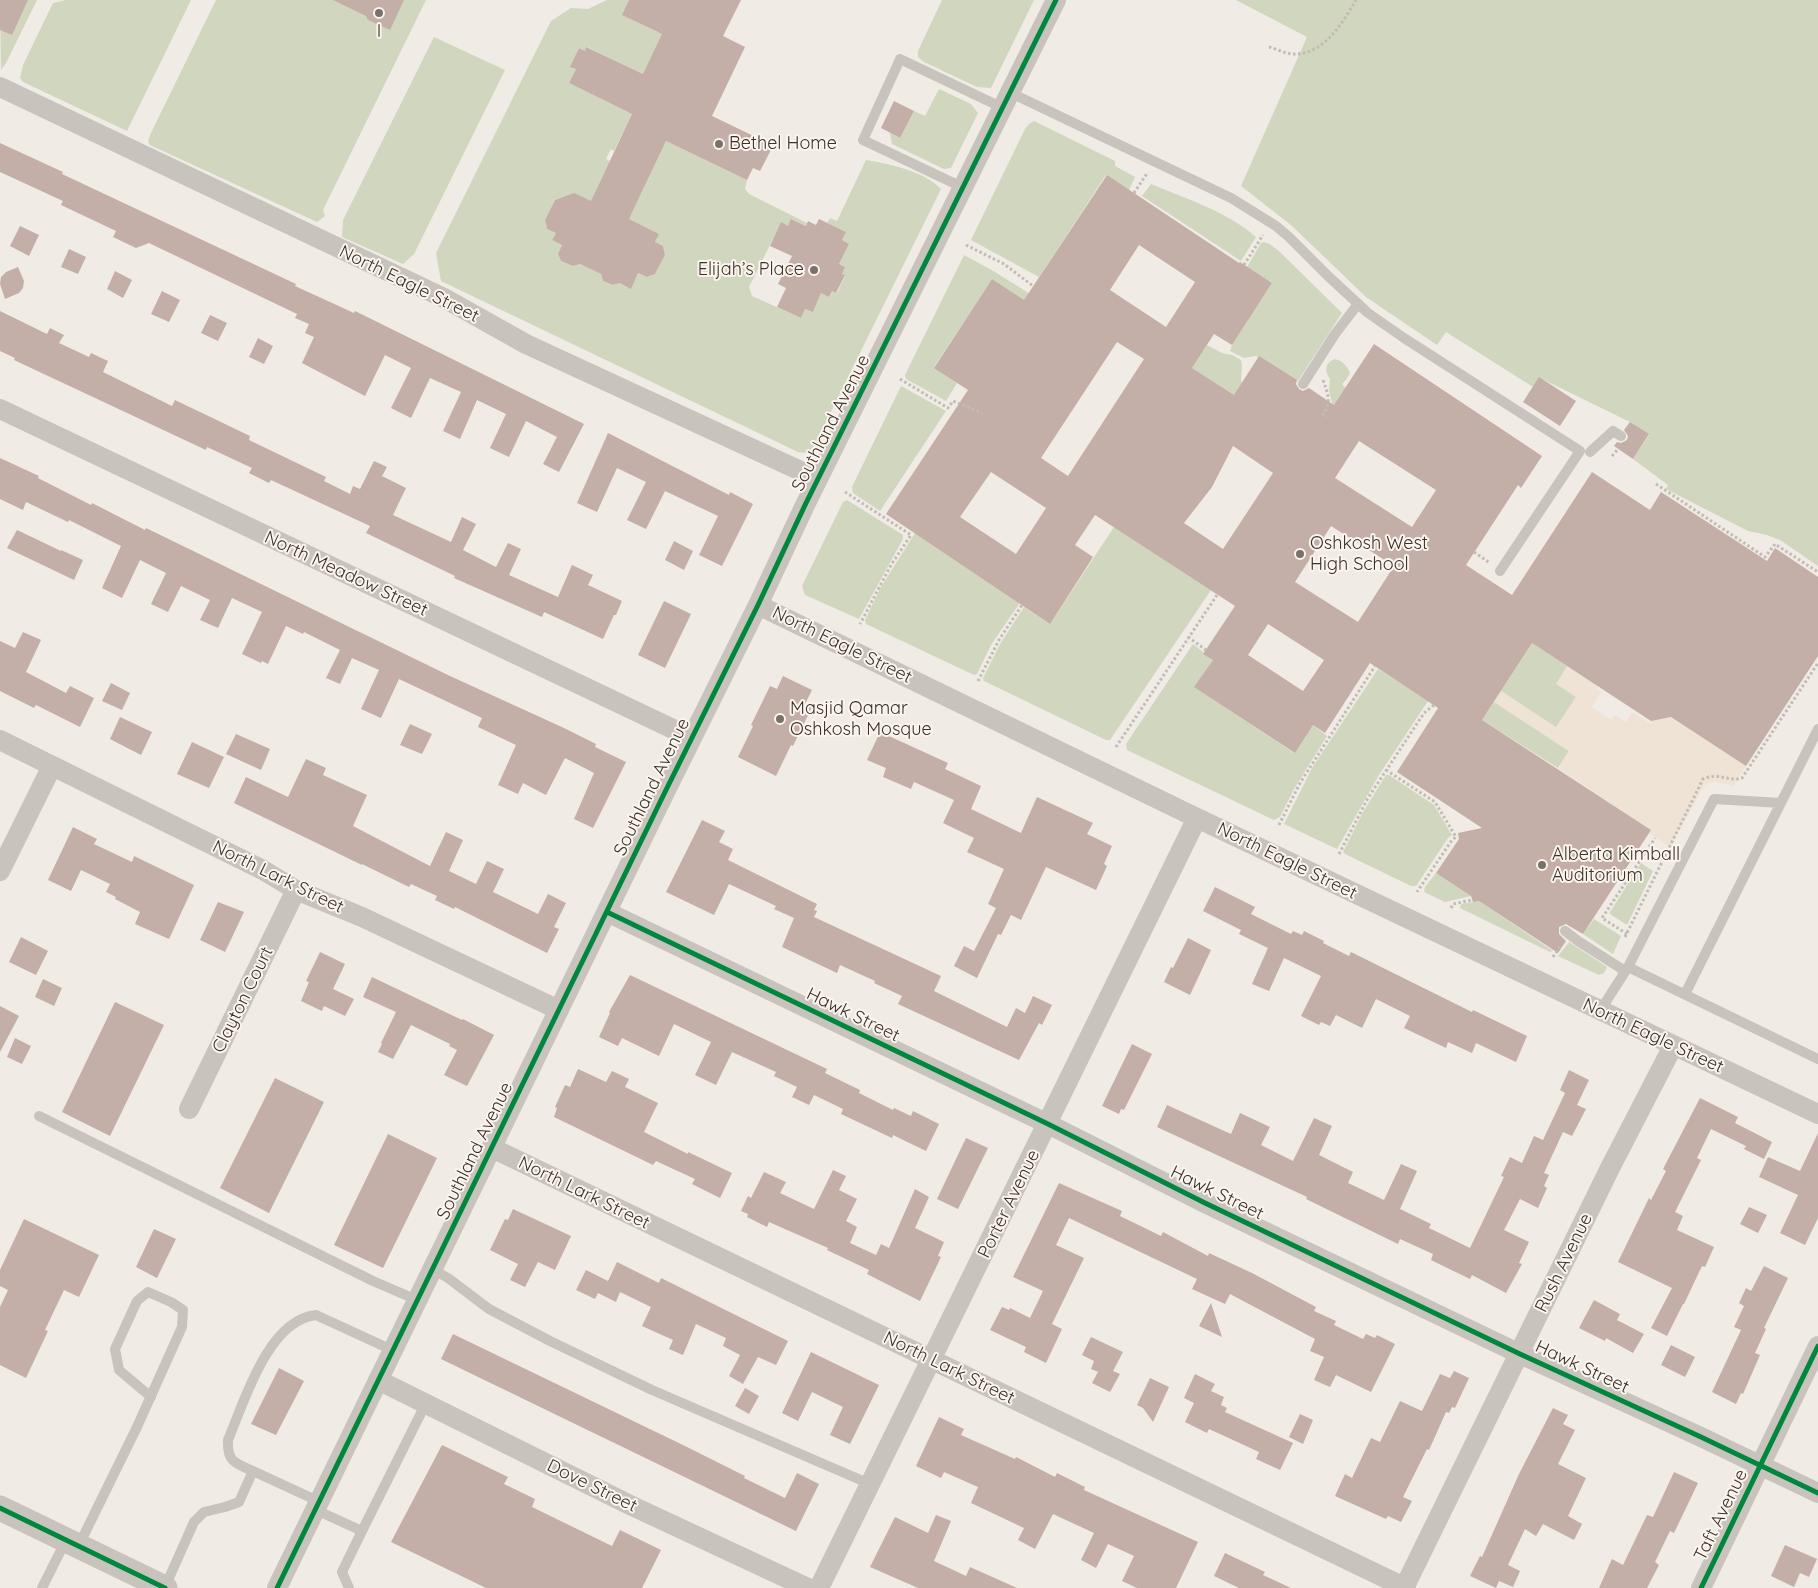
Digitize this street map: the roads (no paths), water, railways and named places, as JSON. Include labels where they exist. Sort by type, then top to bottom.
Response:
[{"type":"street","name":"Southland Avenue","points":[[277,1588],[818,480],[1056,0]]},
{"type":"street","name":"North Eagle Street","points":[[0,87],[444,298],[526,344],[818,480]]},
{"type":"street","name":"North Meadow Street","points":[[0,409],[692,738]]},
{"type":"street","name":"North Eagle Street","points":[[758,605],[1197,818],[1818,1114]]},
{"type":"street","name":"North Lark Street","points":[[0,740],[263,870],[296,890],[362,917],[559,1010]]},
{"type":"street","points":[[0,871],[52,766]]},
{"type":"street","name":"Porter Avenue","points":[[819,1588],[1197,818]]},
{"type":"street","name":"Clayton Court","points":[[189,1109],[296,890]]},
{"type":"street","name":"Hawk Street","points":[[607,912],[1048,1124],[1205,1203],[1520,1354],[1818,1493]]},
{"type":"street","name":"Rush Avenue","points":[[1405,1588],[1610,1168],[1674,1046]]},
{"type":"street","name":"North Lark Street","points":[[492,1148],[1405,1588]]},
{"type":"street","name":"Taft Avenue","points":[[1701,1588],[1818,1346]]},
{"type":"street","name":"Dove Street","points":[[378,1380],[630,1505],[808,1588]]},
{"type":"street","points":[[0,1508],[165,1588]]},
{"type":"lane","points":[[964,188],[863,140],[900,59],[1007,100],[1231,198],[1289,236],[1326,275],[1358,304],[1404,338],[1580,451],[1500,570]]},
{"type":"lane","points":[[1303,384],[1335,334],[1358,304]]},
{"type":"lane","points":[[1590,452],[1613,431],[1621,436]]},
{"type":"lane","points":[[1685,994],[1818,729]]},
{"type":"lane","points":[[1600,1011],[1626,969],[1714,798],[1781,803]]},
{"type":"lane","points":[[1565,931],[1578,942],[1626,969],[1685,994],[1818,1059]]},
{"type":"lane","points":[[39,1116],[373,1281],[417,1300]]},
{"type":"lane","points":[[432,1270],[448,1278],[489,1309],[550,1341],[652,1390],[870,1484]]},
{"type":"lane","points":[[42,1588],[72,1542],[151,1397],[182,1326],[182,1310],[171,1302],[148,1292],[137,1301],[115,1349],[120,1370],[151,1397]]},
{"type":"lane","points":[[362,1531],[233,1462],[228,1450],[228,1440],[259,1368],[282,1332],[307,1316],[316,1315],[392,1350]]},
{"type":"lane","points":[[349,1588],[342,1572],[426,1404]]},
{"type":"lane","points":[[165,1588],[194,1522],[204,1512],[239,1502],[253,1471]]},
{"type":"place","name":"I","points":[[379,13]]},
{"type":"place","name":"Bethel Home","points":[[719,144]]},
{"type":"place","name":"Elijah’s Place","points":[[814,270]]},
{"type":"place","name":"Oshkosh West High School","points":[[1300,554]]},
{"type":"place","name":"Masjid Qamar Oshkosh Mosque","points":[[780,719]]},
{"type":"place","name":"Alberta Kimball Auditorium","points":[[1542,865]]}]
